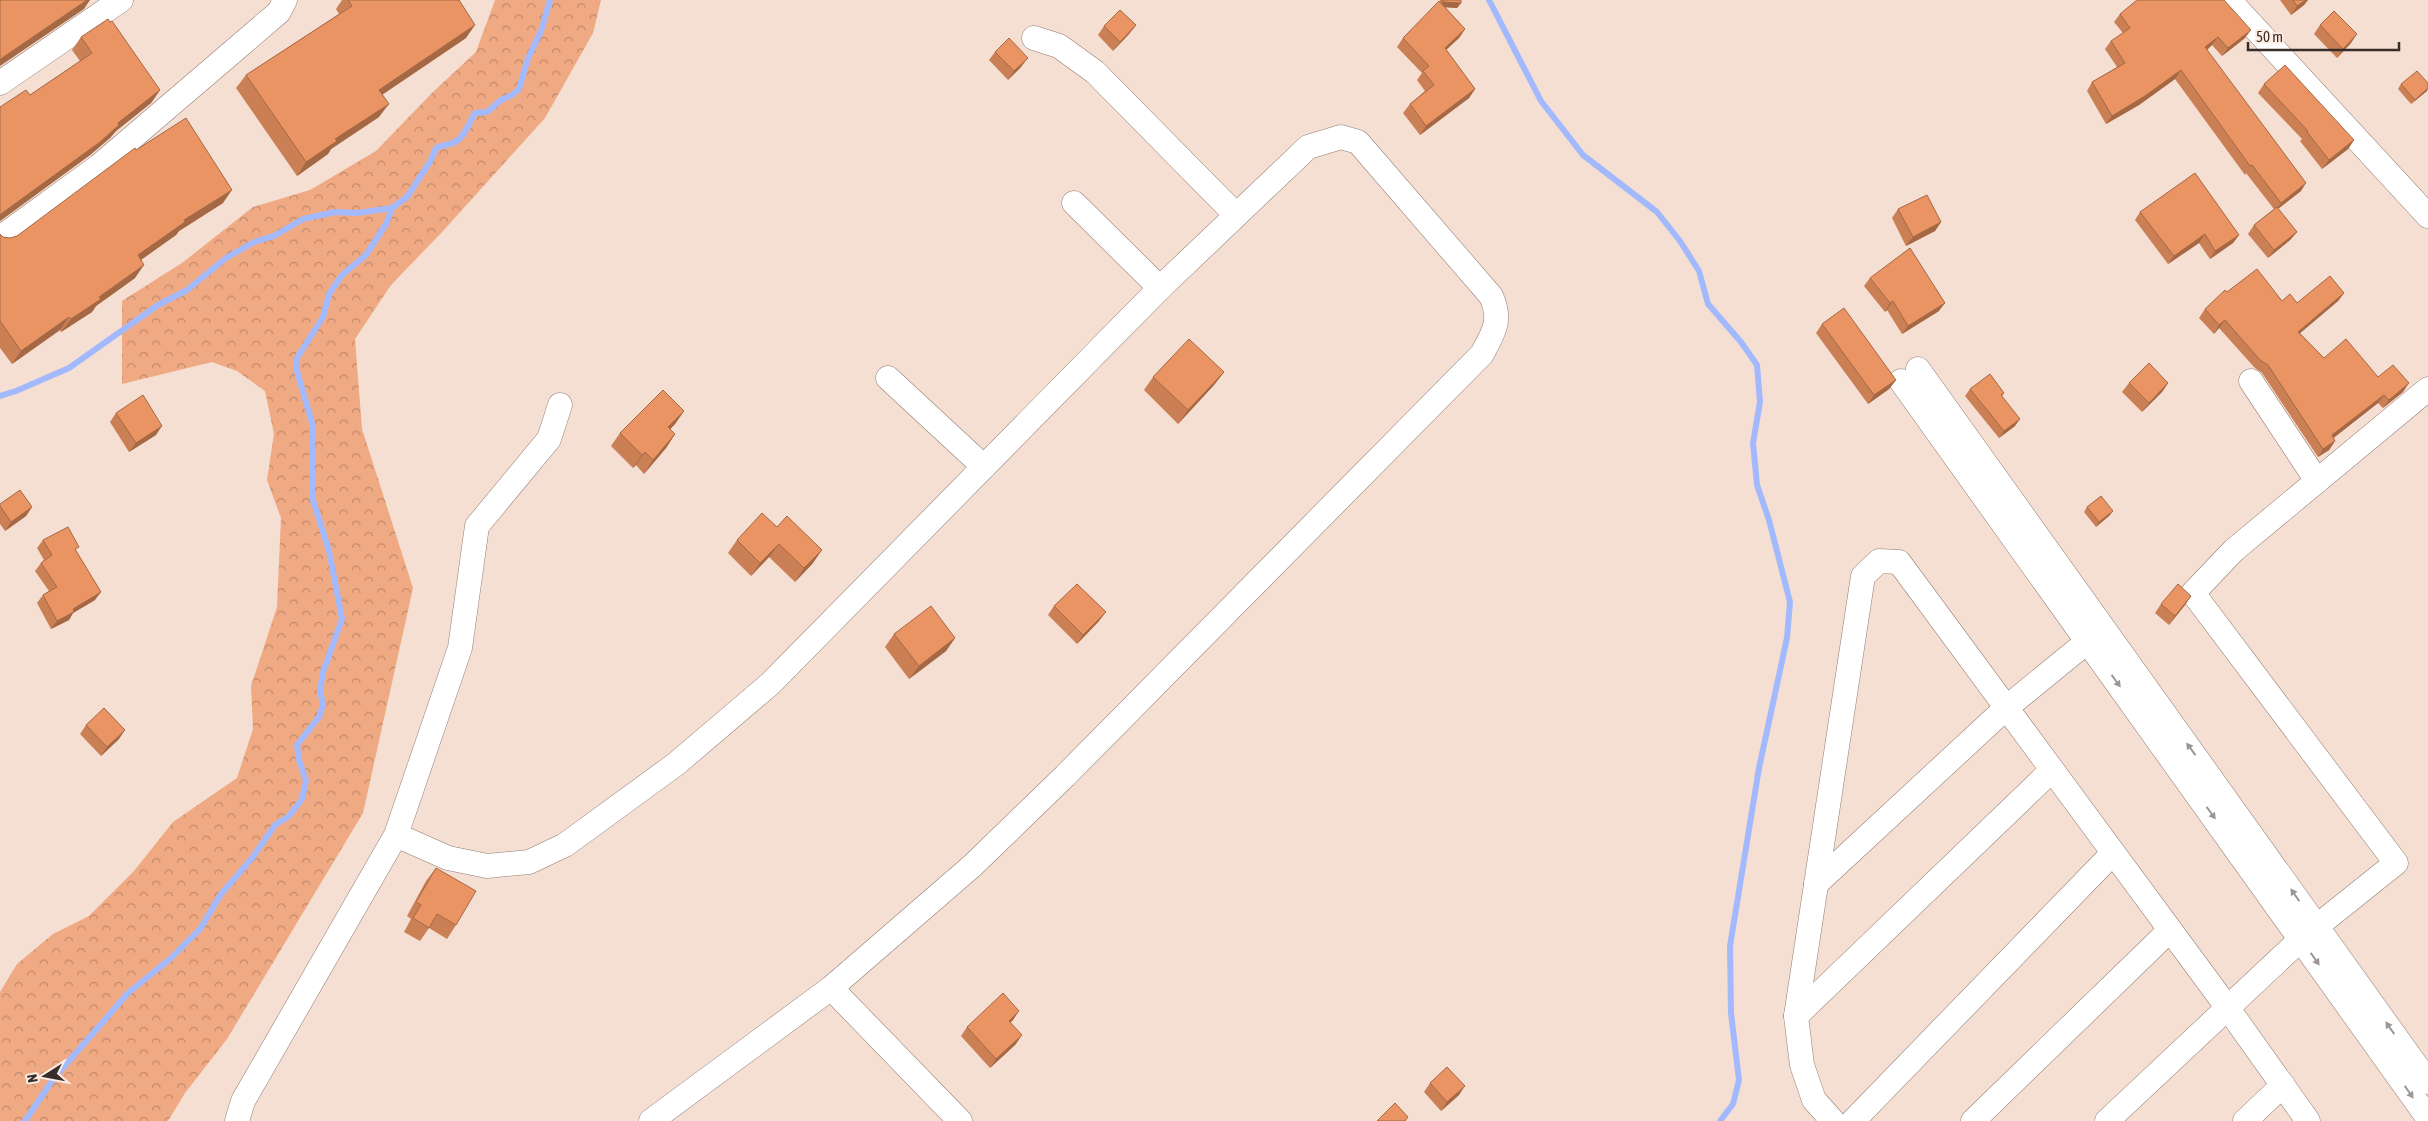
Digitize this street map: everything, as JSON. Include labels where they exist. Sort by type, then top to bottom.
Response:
[{"type":"street","points":[[0,83],[121,0]]},
{"type":"street","points":[[0,238],[99,166],[279,12],[285,0]]},
{"type":"street","points":[[2229,0],[2428,216]]},
{"type":"street","points":[[1034,38],[1059,46],[1095,72],[1236,215]]},
{"type":"street","points":[[396,835],[448,858],[487,866],[529,862],[564,845],[676,764],[770,684],[1160,288],[1308,147],[1341,137],[1358,142],[1491,296],[1497,309],[1495,329],[1482,354],[1065,776],[972,866],[831,988],[651,1121]]},
{"type":"street","points":[[1074,203],[1160,288]]},
{"type":"street","points":[[1910,375],[2309,933],[2428,1118]]},
{"type":"street","points":[[888,378],[984,467]]},
{"type":"street","points":[[2251,381],[2318,481]]},
{"type":"street","points":[[2107,1121],[2227,1007],[2309,933],[2396,863],[2193,593],[2234,550],[2428,389]]},
{"type":"street","points":[[237,1121],[244,1101],[396,835],[460,648],[477,526],[549,439],[560,405]]},
{"type":"street","points":[[1833,1121],[1814,1100],[1802,1065],[1796,1016],[1863,576],[1879,560],[1899,562],[2227,1007],[2308,1121]]},
{"type":"street","points":[[1816,884],[2006,708],[2096,634]]},
{"type":"street","points":[[1796,1016],[2052,770]]},
{"type":"street","points":[[1853,1121],[2113,852]]},
{"type":"street","points":[[1973,1121],[2170,930]]},
{"type":"street","points":[[2309,933],[2428,1082]]},
{"type":"street","points":[[831,988],[960,1121]]},
{"type":"street","points":[[2245,1121],[2283,1085]]},
{"type":"green space","points":[[495,0],[601,0],[593,33],[545,118],[443,231],[391,285],[355,339],[362,429],[413,588],[363,813],[227,1039],[185,1093],[168,1121],[0,1121],[0,992],[17,964],[53,934],[89,916],[134,871],[173,822],[237,778],[253,729],[251,686],[277,607],[281,518],[267,480],[274,434],[265,391],[237,371],[212,362],[122,384],[122,301],[182,263],[253,207],[310,190],[376,151],[432,93],[476,52]]},
{"type":"building","points":[[0,0],[87,0],[0,60]]},
{"type":"building","points":[[348,0],[459,0],[475,25],[379,90],[389,104],[335,139],[337,141],[306,162],[246,75],[352,6]]},
{"type":"building","points":[[1443,0],[1461,0],[1461,3],[1443,2]]},
{"type":"building","points":[[2137,0],[2224,0],[2251,30],[2228,48],[2218,37],[2205,47],[2306,183],[2281,203],[2252,165],[2250,166],[2181,70],[2145,96],[2112,116],[2092,82],[2125,63],[2111,41],[2130,28],[2120,14]]},
{"type":"building","points":[[2293,0],[2306,0],[2297,6]]},
{"type":"building","points":[[1439,1],[1465,29],[1445,48],[1475,89],[1426,126],[1410,104],[1434,85],[1423,71],[1429,66],[1403,38]]},
{"type":"building","points":[[1120,10],[1136,25],[1120,42],[1104,26]]},
{"type":"building","points":[[2334,11],[2357,34],[2343,49],[2320,25]]},
{"type":"building","points":[[108,19],[110,22],[112,21],[160,90],[118,123],[119,125],[100,142],[0,216],[0,107],[26,90],[30,95],[92,53],[81,37]]},
{"type":"building","points":[[1009,38],[1028,58],[1014,71],[995,52]]},
{"type":"building","points":[[2285,65],[2354,140],[2329,160],[2308,131],[2264,84]]},
{"type":"building","points":[[2417,71],[2428,83],[2428,88],[2415,100],[2401,84]]},
{"type":"building","points":[[186,118],[232,190],[184,220],[185,222],[138,255],[144,265],[99,297],[101,299],[71,319],[69,317],[21,351],[0,321],[0,234],[3,237],[10,238],[17,236],[135,148],[136,150]]},
{"type":"building","points":[[2195,173],[2239,235],[2215,251],[2205,234],[2174,256],[2140,212]]},
{"type":"building","points":[[1927,195],[1941,222],[1913,237],[1898,209]]},
{"type":"building","points":[[2277,207],[2297,232],[2274,250],[2254,225]]},
{"type":"building","points":[[1910,248],[1945,303],[1908,326],[1893,301],[1890,303],[1870,278]]},
{"type":"building","points":[[2257,269],[2282,301],[2290,294],[2297,303],[2330,276],[2344,293],[2298,332],[2324,358],[2346,339],[2378,377],[2393,365],[2409,383],[2389,400],[2384,395],[2332,435],[2335,441],[2323,449],[2268,365],[2260,360],[2225,320],[2219,325],[2205,309],[2225,290],[2227,292]]},
{"type":"building","points":[[1844,308],[1896,380],[1874,395],[1822,324]]},
{"type":"building","points":[[1189,339],[1224,372],[1188,410],[1153,377]]},
{"type":"building","points":[[2149,363],[2168,383],[2149,403],[2129,383]]},
{"type":"building","points":[[1990,374],[2004,393],[2001,395],[2020,419],[2004,431],[1970,389]]},
{"type":"building","points":[[663,390],[684,411],[668,427],[675,434],[653,460],[645,452],[642,455],[620,433]]},
{"type":"building","points":[[143,395],[162,426],[136,443],[116,413]]},
{"type":"building","points":[[20,490],[32,507],[11,522],[0,504]]},
{"type":"building","points":[[2101,496],[2113,511],[2099,522],[2087,507]]},
{"type":"building","points":[[762,513],[777,527],[787,516],[822,550],[804,568],[779,544],[760,563],[737,540]]},
{"type":"building","points":[[68,527],[79,547],[75,549],[101,592],[73,609],[74,612],[57,621],[43,595],[57,587],[41,563],[52,555],[43,540]]},
{"type":"building","points":[[1077,584],[1106,612],[1083,635],[1054,606]]},
{"type":"building","points":[[2178,584],[2191,596],[2175,616],[2161,604]]},
{"type":"building","points":[[931,606],[955,638],[919,666],[894,634]]},
{"type":"building","points":[[104,708],[125,730],[107,747],[86,725]]},
{"type":"building","points":[[436,868],[476,891],[456,925],[437,914],[429,928],[413,918],[421,905],[416,902]]},
{"type":"building","points":[[1003,993],[1019,1011],[1009,1021],[1022,1035],[996,1059],[967,1027]]},
{"type":"building","points":[[1447,1067],[1465,1086],[1447,1102],[1430,1083]]},
{"type":"building","points":[[1395,1103],[1408,1117],[1405,1121],[1377,1121]]},
{"type":"waterway","points":[[25,1121],[54,1078],[128,993],[171,958],[200,929],[221,894],[252,858],[275,825],[289,816],[302,799],[306,781],[299,760],[297,745],[319,717],[323,705],[320,691],[323,672],[342,619],[329,551],[312,497],[312,423],[296,368],[297,358],[323,317],[329,294],[342,275],[366,255],[386,224],[392,208],[407,197],[431,160],[436,148],[458,140],[475,113],[487,112],[501,100],[519,89],[528,58],[541,31],[550,0]]},
{"type":"waterway","points":[[1489,0],[1541,101],[1583,155],[1657,212],[1680,241],[1699,271],[1708,304],[1741,342],[1757,365],[1760,402],[1753,443],[1757,485],[1769,520],[1790,602],[1787,638],[1759,768],[1730,946],[1731,1013],[1739,1080],[1733,1104],[1720,1121]]},
{"type":"waterway","points":[[0,396],[69,368],[158,305],[187,290],[226,258],[254,242],[274,236],[303,219],[335,212],[357,213],[392,208]]}]
